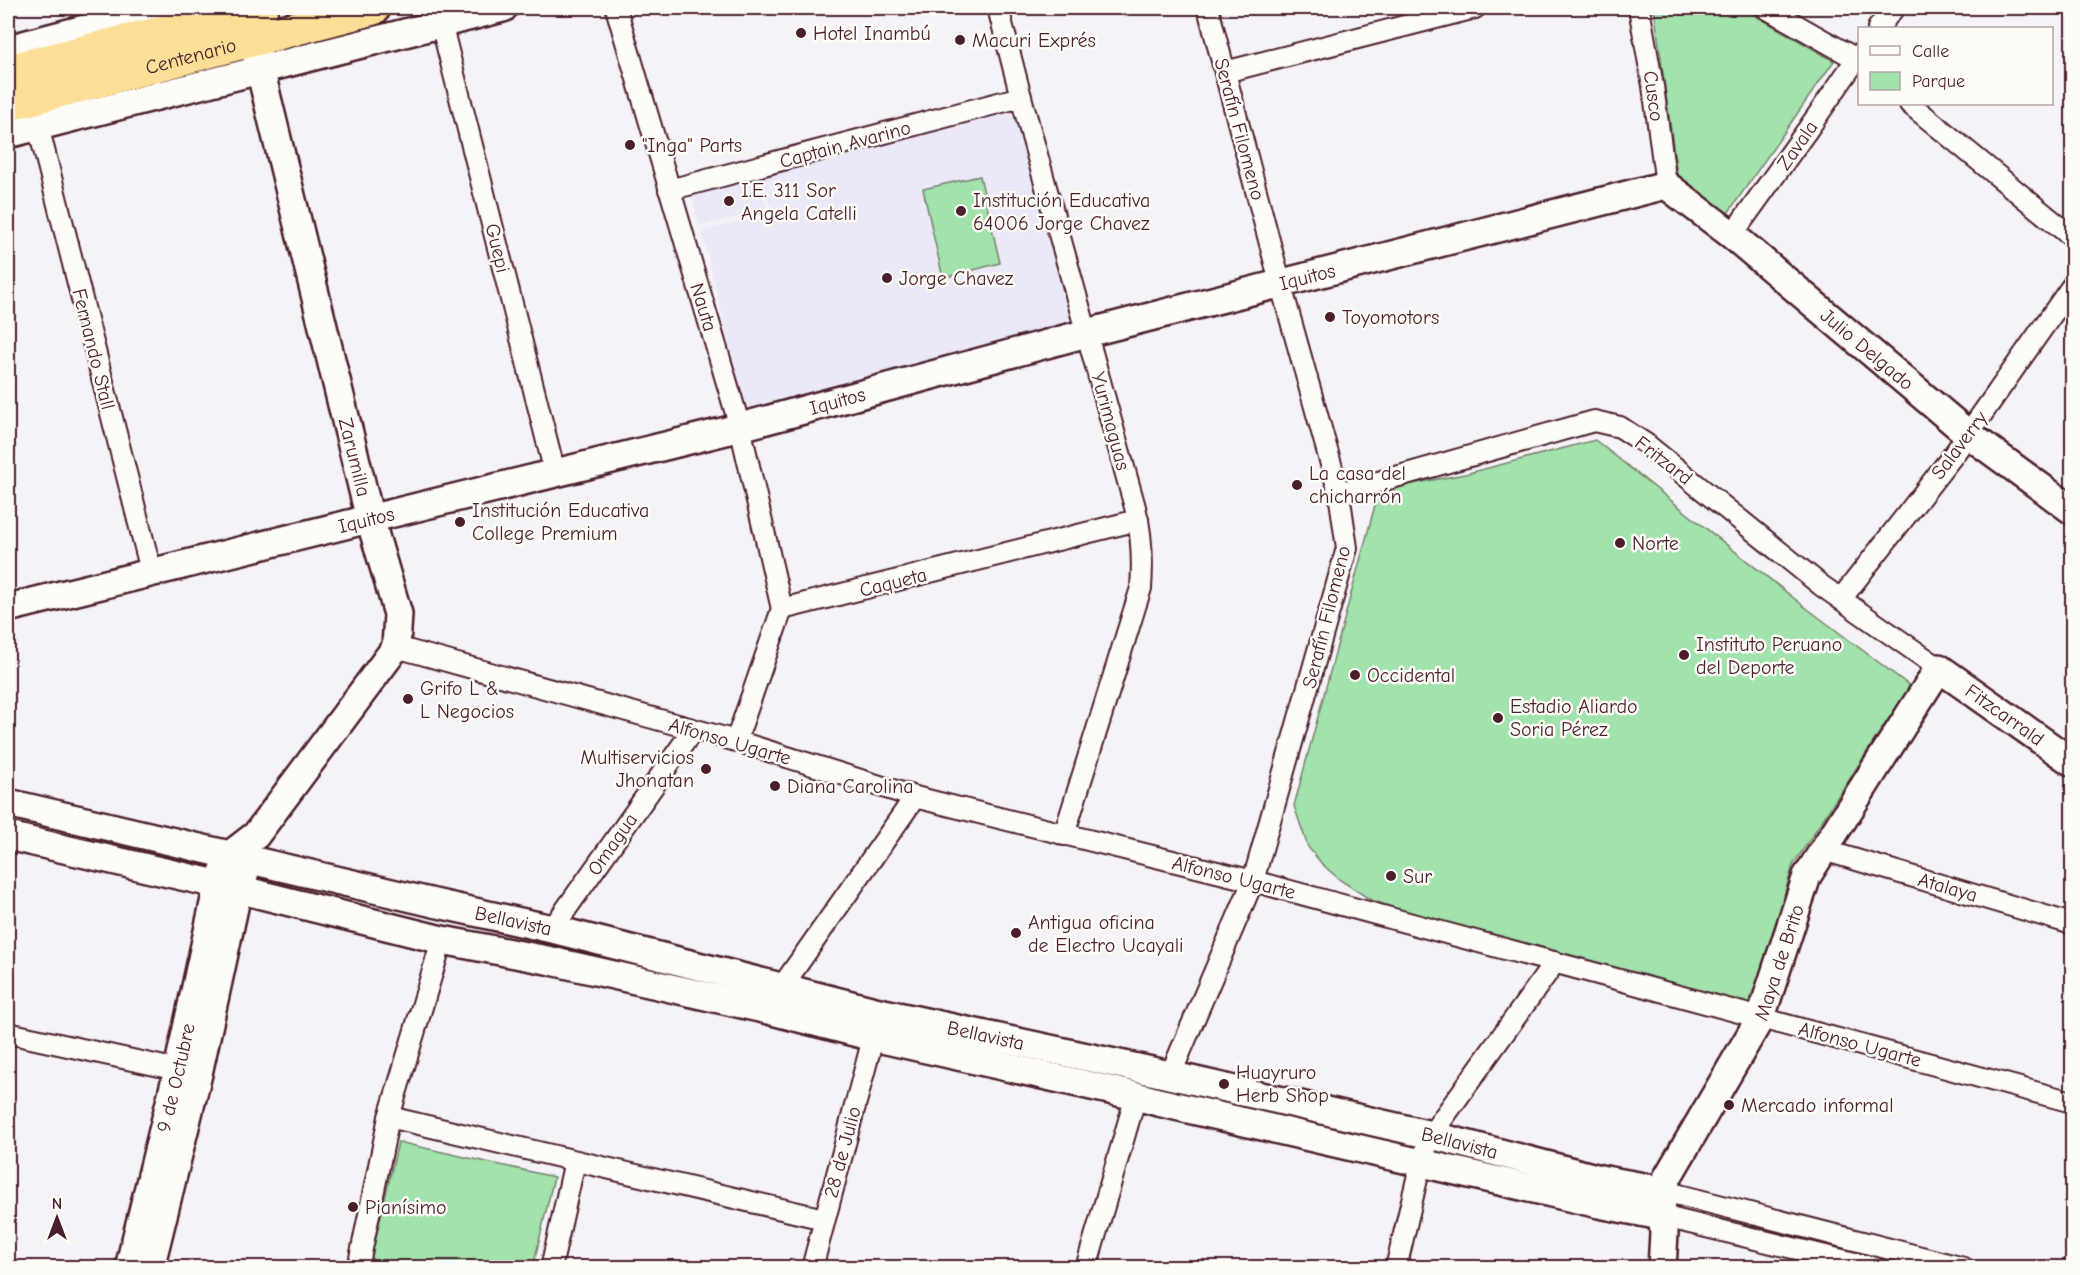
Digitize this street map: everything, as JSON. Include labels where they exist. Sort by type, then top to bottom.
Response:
[{"type":"highway","name":"Centenario","points":[[8,71],[252,27],[374,8]]},
{"type":"highway","name":"Centenario","points":[[8,104],[252,27]]},
{"type":"street","points":[[8,49],[165,8]]},
{"type":"street","points":[[8,134],[38,126],[252,27],[441,24],[503,8]]},
{"type":"street","name":"Nauta","points":[[616,8],[740,427],[782,609]]},
{"type":"street","name":"Yurimaguas","points":[[998,8],[1138,520],[1143,568],[1141,588],[1064,835]]},
{"type":"street","name":"Serafín Filomeno","points":[[1170,1076],[1253,881],[1347,548],[1339,492],[1280,282],[1208,8]]},
{"type":"street","points":[[1226,72],[1475,8]]},
{"type":"street","name":"Cusco","points":[[1639,8],[1653,86],[1666,184]]},
{"type":"street","points":[[1766,8],[1858,58]]},
{"type":"street","points":[[1879,27],[1894,8]]},
{"type":"street","name":"Guepi","points":[[441,24],[555,473]]},
{"type":"street","name":"Zarumilla","points":[[252,27],[370,519],[398,614],[396,646]]},
{"type":"street","name":"Zavala","points":[[1732,235],[1858,58]]},
{"type":"street","name":"Captain Avarino","points":[[669,190],[1021,97]]},
{"type":"street","points":[[1911,105],[2073,237]]},
{"type":"street","name":"Fernando Stall","points":[[38,126],[151,571]]},
{"type":"street","name":"Julio Delgado","points":[[1666,184],[1732,235],[1968,434],[2073,510]]},
{"type":"street","name":"Iquitos","points":[[8,608],[740,427],[1280,282],[1666,184]]},
{"type":"street","name":"Salaverry","points":[[1841,599],[1968,434],[2073,286]]},
{"type":"street","name":"Fritzard","points":[[1339,492],[1594,421],[1620,427],[1646,444],[1814,580],[1939,668]]},
{"type":"street","name":"Caqueta","points":[[782,609],[1138,520]]},
{"type":"street","points":[[736,741],[782,609]]},
{"type":"street","points":[[228,887],[245,850],[396,646]]},
{"type":"street","name":"Alfonso Ugarte","points":[[396,646],[736,741],[915,796],[1253,881],[2073,1102]]},
{"type":"street","name":"Fitzcarrald","points":[[1939,668],[2073,762]]},
{"type":"street","name":"Maya de Brito","points":[[1661,1203],[1761,1017],[1806,876],[1939,668]]},
{"type":"street","name":"Omagua","points":[[552,929],[693,730]]},
{"type":"street","points":[[781,988],[915,796]]},
{"type":"street","name":"Bellavista","points":[[8,803],[245,850],[781,988],[876,1025],[1158,1102],[1599,1204],[1661,1203],[1964,1268]]},
{"type":"street","name":"Bellavista","points":[[8,836],[442,940],[558,963],[768,1010],[876,1025],[1170,1076],[1431,1135],[1600,1179],[1661,1203],[1875,1268]]},
{"type":"street","name":"Atalaya","points":[[1823,850],[2073,924]]},
{"type":"street","name":"9 de Octubre","points":[[129,1268],[178,1070],[228,887]]},
{"type":"street","name":"9 de Octubre","points":[[150,1268],[198,1074],[228,887]]},
{"type":"street","points":[[357,1268],[389,1117],[442,940]]},
{"type":"street","points":[[1396,1268],[1421,1161],[1431,1135],[1555,962]]},
{"type":"street","name":"28 de Julio","points":[[812,1268],[876,1025]]},
{"type":"street","points":[[8,1033],[178,1070]]},
{"type":"street","points":[[1086,1268],[1136,1096]]},
{"type":"street","points":[[389,1117],[824,1219]]},
{"type":"street","points":[[551,1268],[575,1161]]},
{"type":"street","points":[[1661,1203],[1664,1233],[1662,1268]]},
{"type":"shaded area","name":"Jorge Chavez","points":[[1015,109],[1072,324],[745,409],[702,231],[772,214],[759,173]]},
{"type":"shaded area","name":"I.E. 311 Sor Angela Catelli","points":[[756,176],[768,210],[700,226],[690,191]]},
{"type":"green space","points":[[1654,8],[1742,8],[1834,61],[1726,216],[1677,174]]},
{"type":"green space","points":[[980,176],[1000,263],[943,278],[923,189]]},
{"type":"green space","name":"Estadio Aliardo Soria Pérez","points":[[1595,440],[1805,607],[1910,686],[1793,865],[1751,1004],[1493,934],[1427,919],[1371,900],[1340,880],[1308,847],[1294,806],[1379,490],[1465,474]]},
{"type":"green space","points":[[398,1142],[554,1177],[533,1267],[369,1267]]},
{"type":"place","name":"Hotel Inambú","points":[[801,33]]},
{"type":"place","name":"Macuri Exprés","points":[[960,40]]},
{"type":"place","name":"\"Inga\" Parts","points":[[630,145]]},
{"type":"place","name":"I.E. 311 Sor Angela Catelli","points":[[729,201]]},
{"type":"place","name":"Institución Educativa 64006 Jorge Chavez","points":[[961,211]]},
{"type":"place","name":"Jorge Chavez","points":[[887,278]]},
{"type":"place","name":"Toyomotors","points":[[1330,317]]},
{"type":"place","name":"La casa del chicharrón","points":[[1297,485]]},
{"type":"place","name":"Institución Educativa College Premium","points":[[460,522]]},
{"type":"place","name":"Norte","points":[[1620,543]]},
{"type":"place","name":"Instituto Peruano del Deporte","points":[[1684,655]]},
{"type":"place","name":"Occidental","points":[[1355,675]]},
{"type":"place","name":"Grifo L & L Negocios","points":[[408,699]]},
{"type":"place","name":"Estadio Aliardo Soria Pérez","points":[[1498,718]]},
{"type":"place","name":"Multiservicios Jhonatan","points":[[706,769]]},
{"type":"place","name":"Diana Carolina","points":[[775,786]]},
{"type":"place","name":"Sur","points":[[1391,876]]},
{"type":"place","name":"Antigua oficina de Electro Ucayali","points":[[1016,933]]},
{"type":"place","name":"Huayruro Herb Shop","points":[[1224,1084]]},
{"type":"place","name":"Mercado informal","points":[[1729,1105]]},
{"type":"place","name":"Pianísimo","points":[[353,1207]]}]
